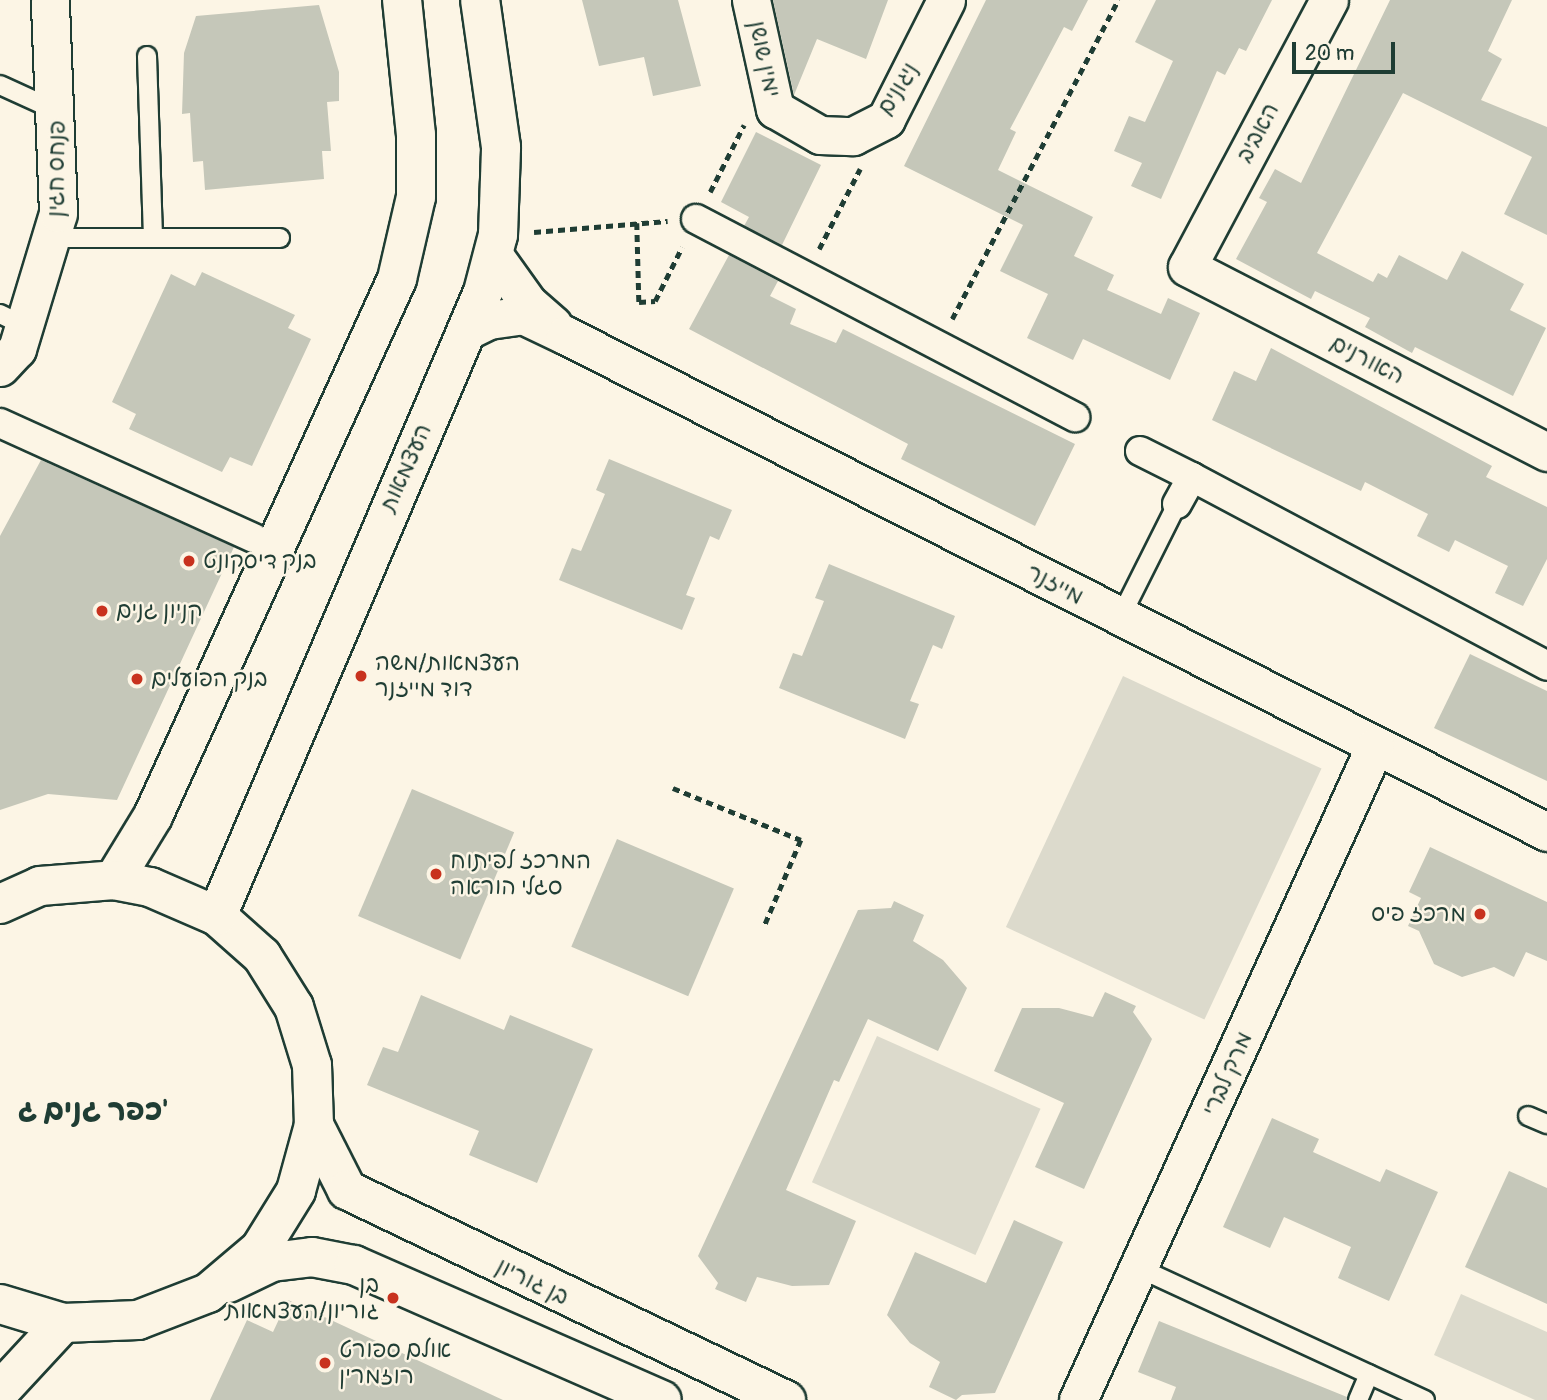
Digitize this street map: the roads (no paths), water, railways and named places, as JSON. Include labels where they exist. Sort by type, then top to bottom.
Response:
[{"type":"main road","points":[[114,880],[153,816],[397,279],[416,197],[416,135],[402,0]]},
{"type":"main road","name":"העצמאות","points":[[217,916],[466,331],[495,244],[501,148],[480,0]]},
{"type":"main road","points":[[0,904],[40,886],[114,880],[150,887],[217,916],[262,956],[294,1007],[312,1065],[314,1125],[296,1191],[260,1249],[208,1293]]},
{"type":"main road","name":"בן גוריון","points":[[314,1125],[347,1190],[786,1400]]},
{"type":"main road","points":[[0,1304],[64,1323],[138,1320],[208,1293],[272,1262],[312,1257],[354,1265],[662,1400]]},
{"type":"main road","points":[[0,1391],[64,1323]]},
{"type":"street","name":"פנחס חגין","points":[[0,367],[17,349],[13,320],[54,239],[58,111],[50,0]]},
{"type":"street","name":"ימין שושן","points":[[751,0],[775,109],[820,135]]},
{"type":"street","name":"ניגונים","points":[[820,135],[853,136],[886,119],[946,0]]},
{"type":"street","name":"האביב","points":[[1187,267],[1329,0]]},
{"type":"street","points":[[696,219],[1074,417]]},
{"type":"street","name":"מייזנר","points":[[495,244],[528,303],[565,335]]},
{"type":"street","name":"האורנים","points":[[1187,267],[1544,459]]},
{"type":"street","name":"מייזנר","points":[[466,331],[523,315],[1547,832]]},
{"type":"street","points":[[0,423],[254,538]]},
{"type":"street","points":[[1140,451],[1547,666]]},
{"type":"street","points":[[1177,503],[1192,477]]},
{"type":"street","name":"מרק לברי","points":[[1078,1400],[1375,746]]},
{"type":"lane","points":[[147,56],[153,238]]},
{"type":"lane","points":[[0,85],[58,111]]},
{"type":"lane","points":[[54,239],[280,237]]},
{"type":"lane","points":[[1120,618],[1177,503]]},
{"type":"lane","points":[[1528,1116],[1547,1124]]},
{"type":"lane","points":[[1139,1268],[1425,1400]]},
{"type":"lane","points":[[1357,1400],[1369,1374]]},
{"type":"place","name":"בנק דיסקונט","points":[[189,561]]},
{"type":"place","name":"קניון גנים","points":[[102,611]]},
{"type":"place","name":"העצמאות/משה דוד מייזנר","points":[[361,676]]},
{"type":"place","name":"בנק הפועלים","points":[[137,679]]},
{"type":"place","name":"המרכז לפיתוח סגלי הוראה","points":[[436,874]]},
{"type":"place","name":"מרכז פיס","points":[[1480,914]]},
{"type":"place","name":"בן גוריון/העצמאות","points":[[393,1298]]},
{"type":"place","name":"אולם ספורט רוזמרין","points":[[325,1363]]},
{"type":"district","name":"כפר גנים ג'","points":[[93,1111]]}]
